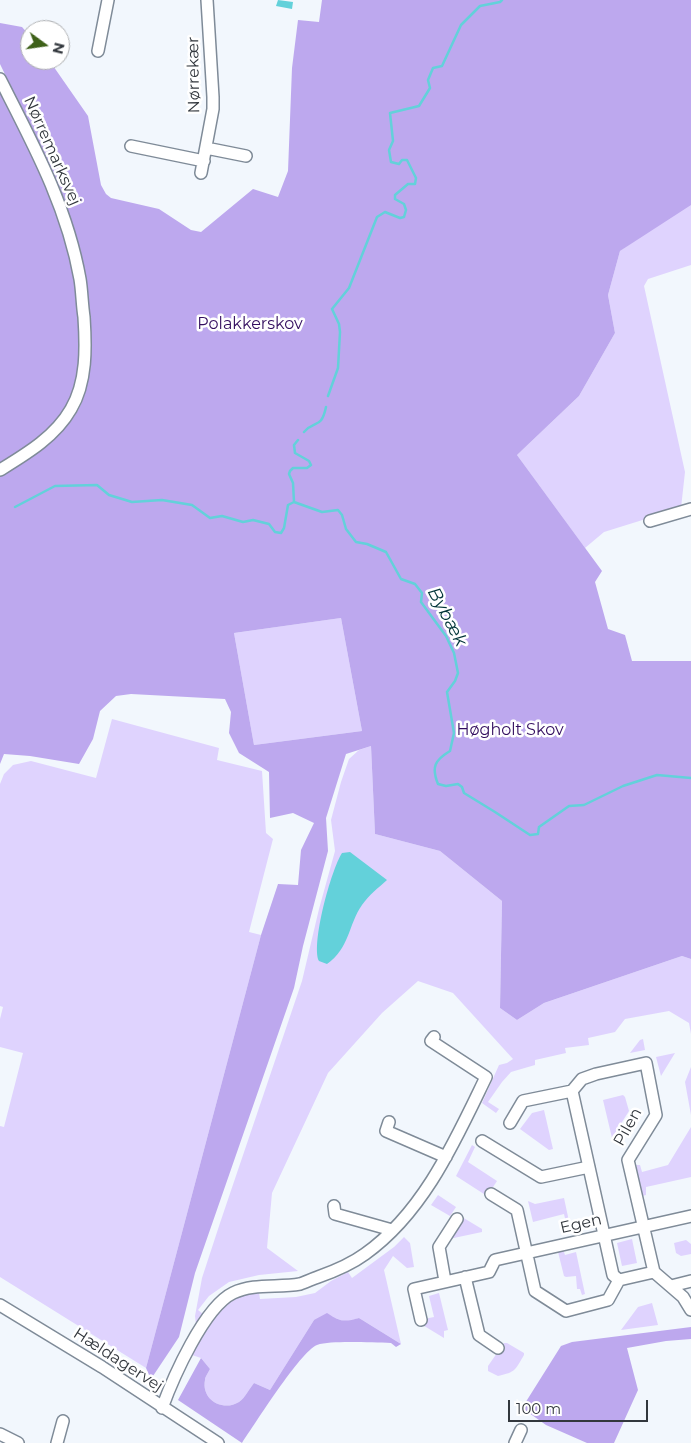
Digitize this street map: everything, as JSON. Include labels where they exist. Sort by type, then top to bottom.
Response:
[{"type":"street","points":[[98,51],[108,0]]},
{"type":"street","name":"Nørrekær","points":[[201,174],[213,109],[207,0]]},
{"type":"street","name":"Nørremarksvej","points":[[0,79],[42,160],[67,225],[80,279],[85,334],[83,375],[78,396],[70,410],[60,424],[45,439],[0,470]]},
{"type":"street","points":[[131,146],[204,161]]},
{"type":"street","points":[[206,148],[246,156]]},
{"type":"street","points":[[650,521],[691,509]]},
{"type":"street","points":[[162,1408],[187,1352],[204,1321],[217,1305],[232,1294],[249,1288],[300,1284],[346,1266],[366,1254],[392,1230],[427,1187],[458,1134],[486,1077],[431,1041],[434,1037]]},
{"type":"street","name":"Pilen","points":[[572,1091],[582,1079],[646,1063],[656,1115],[628,1160],[643,1226]]},
{"type":"street","points":[[510,1123],[523,1101],[572,1091],[613,1275],[619,1280]]},
{"type":"street","points":[[389,1122],[386,1131],[446,1156]]},
{"type":"street","points":[[482,1141],[541,1177],[589,1167]]},
{"type":"street","points":[[491,1194],[517,1210],[535,1291],[566,1311],[608,1300],[619,1280],[654,1272]]},
{"type":"street","points":[[334,1206],[335,1214],[392,1230]]},
{"type":"street","name":"Egen","points":[[421,1320],[414,1289],[489,1272],[494,1260],[691,1216]]},
{"type":"street","points":[[445,1281],[439,1247],[457,1219]]},
{"type":"street","points":[[643,1226],[654,1272],[682,1297],[691,1310]]},
{"type":"street","points":[[465,1277],[479,1335],[498,1348]]},
{"type":"street","points":[[671,1286],[691,1281]]},
{"type":"street","name":"Hældagervej","points":[[0,1305],[102,1367],[218,1443]]},
{"type":"street","points":[[57,1443],[63,1421]]},
{"type":"street","points":[[515,1443],[521,1430]]},
{"type":"street","points":[[0,1434],[18,1443]]},
{"type":"shaded area","points":[[691,201],[691,265],[648,279],[644,286],[685,472],[681,508],[604,532],[585,548],[517,455],[579,396],[615,333],[608,295],[620,251]]},
{"type":"shaded area","points":[[341,618],[362,731],[254,745],[234,633]]},
{"type":"shaded area","points":[[112,719],[219,748],[217,760],[262,771],[266,833],[273,839],[249,932],[261,935],[146,1368],[0,1277],[0,1126],[4,1127],[23,1053],[0,1047],[0,1019],[3,1007],[0,1006],[0,784],[4,774],[13,765],[31,761],[96,778]]},
{"type":"shaded area","points":[[371,746],[375,834],[440,851],[502,901],[500,1008],[517,1020],[544,1003],[682,956],[691,959],[691,1034],[689,1023],[669,1011],[625,1019],[615,1032],[588,1038],[589,1045],[565,1048],[566,1053],[535,1060],[535,1065],[511,1072],[488,1102],[499,1109],[496,1113],[482,1103],[499,1065],[513,1059],[453,993],[418,981],[382,1013],[328,1073],[272,1193],[267,1248],[298,1271],[259,1275],[229,1282],[209,1296],[198,1310],[203,1314],[196,1325],[195,1316],[202,1278],[302,981],[335,851],[331,820],[341,782],[349,759],[359,750]]},
{"type":"shaded area","points":[[643,1039],[645,1050],[630,1053],[640,1040]]},
{"type":"shaded area","points":[[675,1053],[661,1076],[656,1057]]},
{"type":"shaded area","points":[[691,1067],[691,1115],[685,1082]]},
{"type":"shaded area","points":[[623,1095],[629,1111],[612,1138],[603,1100]]},
{"type":"shaded area","points":[[544,1110],[553,1149],[549,1150],[520,1129],[532,1113]]},
{"type":"shaded area","points":[[691,1127],[691,1177],[646,1187],[646,1195],[642,1196],[636,1165],[640,1165],[642,1172],[668,1165]]},
{"type":"shaded area","points":[[472,1145],[475,1147],[468,1162],[497,1181],[487,1196],[456,1176]]},
{"type":"shaded area","points":[[438,1195],[456,1207],[450,1216],[431,1205]]},
{"type":"shaded area","points":[[564,1198],[570,1226],[567,1227],[564,1214],[533,1222],[528,1201],[535,1204]]},
{"type":"shaded area","points":[[462,1217],[482,1229],[482,1232],[449,1239]]},
{"type":"shaded area","points":[[404,1237],[410,1243],[414,1267],[407,1268],[393,1256],[384,1270],[401,1344],[359,1318],[346,1322],[335,1318],[314,1320],[270,1390],[254,1383],[239,1402],[226,1406],[220,1405],[210,1398],[206,1393],[205,1387],[210,1369],[201,1358],[192,1355],[211,1322],[231,1301],[246,1294],[259,1293],[260,1299],[296,1297],[315,1293],[331,1281],[348,1272],[352,1278],[394,1247]]},
{"type":"shaded area","points":[[632,1239],[637,1263],[622,1266],[617,1243]]},
{"type":"shaded area","points":[[686,1240],[691,1244],[691,1254],[681,1256],[676,1253],[674,1243]]},
{"type":"shaded area","points":[[563,1249],[565,1255],[576,1252],[585,1294],[582,1295],[580,1289],[577,1289],[576,1276],[564,1276],[558,1252],[545,1255],[545,1253]]},
{"type":"shaded area","points":[[439,1293],[448,1330],[444,1331],[444,1338],[421,1324],[424,1319],[434,1317],[429,1296]]},
{"type":"shaded area","points":[[652,1303],[658,1325],[621,1330],[638,1307]]},
{"type":"shaded area","points":[[504,1343],[524,1353],[524,1355],[514,1370],[498,1376],[488,1371],[488,1366]]},
{"type":"green space","name":"Høgholt Skov","points":[[322,0],[691,0],[691,205],[620,251],[608,295],[615,333],[579,396],[517,455],[602,571],[595,582],[608,629],[625,635],[632,661],[691,661],[691,959],[682,956],[544,1003],[517,1020],[500,1008],[502,901],[440,851],[375,834],[371,746],[346,754],[326,818],[328,851],[294,988],[195,1273],[179,1337],[151,1379],[146,1368],[261,935],[278,884],[298,885],[301,850],[314,823],[293,813],[270,818],[269,772],[239,753],[229,733],[231,712],[225,699],[131,694],[116,696],[100,711],[93,739],[79,764],[4,754],[0,764],[0,477],[46,445],[66,427],[75,416],[82,401],[88,377],[77,243],[60,188],[0,64],[0,23],[20,27],[20,70],[56,70],[88,116],[101,185],[106,194],[111,198],[159,209],[191,230],[201,232],[253,189],[278,197],[288,171],[292,68],[298,20],[319,22]],"holes":[[[341,618],[362,731],[254,745],[234,633]]]},
{"type":"green space","points":[[0,89],[39,166],[64,234],[74,277],[81,343],[77,384],[64,413],[42,437],[0,464]]},
{"type":"green space","points":[[327,1313],[343,1320],[359,1318],[401,1344],[396,1347],[391,1343],[343,1342],[317,1345],[309,1350],[289,1374],[242,1443],[178,1400],[201,1358],[210,1369],[206,1378],[206,1393],[220,1405],[233,1405],[239,1402],[254,1383],[270,1390],[314,1320]]},
{"type":"green space","points":[[691,1327],[691,1339],[666,1341],[627,1348],[638,1390],[614,1443],[587,1443],[546,1425],[522,1408],[561,1346],[572,1342]]},
{"type":"water","points":[[278,0],[293,2],[292,9],[276,6]]},
{"type":"water","points":[[350,852],[387,880],[362,905],[340,951],[327,964],[319,961],[317,952],[323,907],[342,853]]},
{"type":"waterway","points":[[328,396],[338,368],[340,332],[339,324],[332,309],[349,288],[377,217],[385,212],[400,218],[404,217],[406,210],[404,204],[395,199],[395,195],[408,184],[415,184],[416,178],[407,160],[402,160],[399,164],[391,162],[389,150],[393,141],[390,113],[419,106],[430,88],[428,80],[433,68],[442,66],[461,25],[480,6],[502,0]]},
{"type":"waterway","points":[[304,432],[320,422],[326,407]]},
{"type":"waterway","points":[[294,502],[290,471],[293,468],[307,468],[311,465],[309,461],[295,453],[294,445],[298,440]]},
{"type":"waterway","name":"Bybæk","points":[[15,507],[55,486],[97,485],[109,495],[132,502],[162,500],[192,505],[210,518],[222,516],[243,522],[253,520],[269,524],[275,532],[281,533],[284,528],[288,505],[294,502],[322,512],[338,510],[342,515],[346,529],[356,542],[367,544],[386,552],[401,579],[415,584],[422,593],[421,602],[446,636],[454,653],[458,673],[447,692],[454,733],[450,751],[436,764],[435,773],[438,784],[446,786],[458,784],[462,787],[464,793],[530,835],[538,834],[539,827],[569,806],[584,805],[623,786],[657,775],[691,778]]},
{"type":"park label","name":"Polakkerskov","points":[[250,324]]}]
